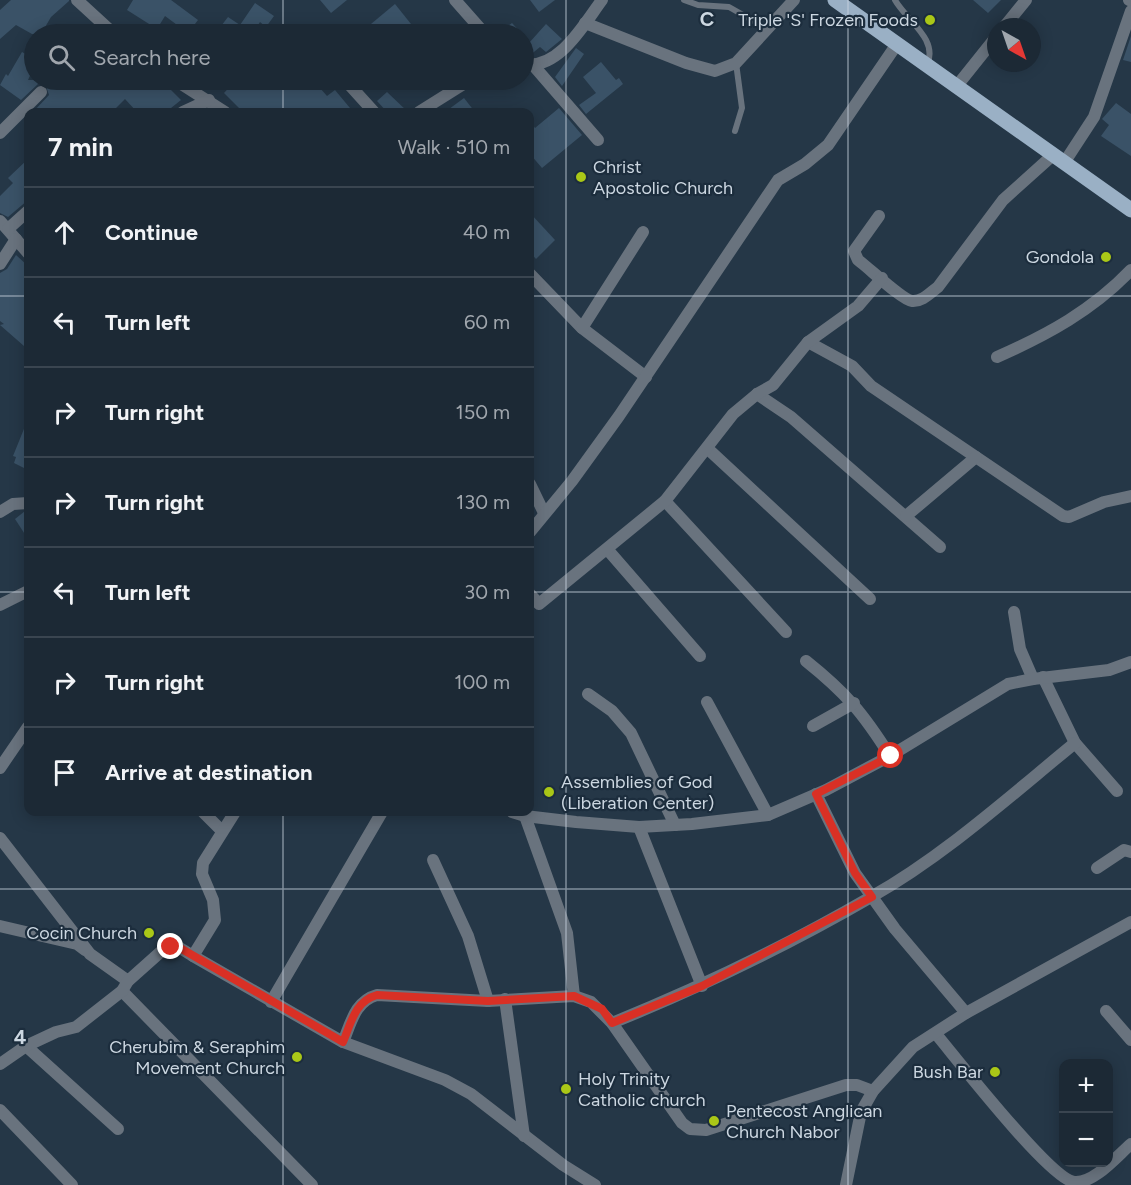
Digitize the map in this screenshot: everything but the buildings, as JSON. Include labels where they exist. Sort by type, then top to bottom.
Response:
[{"type":"main road","points":[[836,0],[1131,210]]},
{"type":"street","points":[[77,0],[103,24]]},
{"type":"street","points":[[455,0],[476,24]]},
{"type":"street","points":[[534,63],[556,54],[572,41],[602,0]]},
{"type":"street","points":[[585,23],[686,63],[715,71],[736,63],[794,0]]},
{"type":"street","points":[[1011,18],[1026,0]]},
{"type":"street","points":[[879,216],[854,251],[858,260],[904,298],[914,301],[924,298],[938,287],[1002,200],[1059,159],[1094,117],[1131,11]]},
{"type":"street","points":[[534,527],[572,481],[646,376],[778,180],[805,164],[828,145],[897,44]]},
{"type":"street","points":[[956,87],[987,48]]},
{"type":"street","points":[[534,71],[598,140]]},
{"type":"street","points":[[192,90],[220,108]]},
{"type":"street","points":[[354,90],[370,108]]},
{"type":"street","points":[[425,108],[454,90]]},
{"type":"street","points":[[25,108],[41,92]]},
{"type":"street","points":[[192,108],[209,100]]},
{"type":"street","points":[[0,133],[24,109]]},
{"type":"street","points":[[0,264],[8,230],[24,215]]},
{"type":"street","points":[[8,230],[24,248]]},
{"type":"street","points":[[582,328],[644,232]]},
{"type":"street","points":[[997,357],[1046,335],[1086,310],[1131,270]]},
{"type":"street","points":[[534,278],[582,328],[646,376]]},
{"type":"street","points":[[534,607],[665,501],[708,449],[733,414],[757,394],[773,385],[807,342],[858,306],[882,278]]},
{"type":"street","points":[[807,342],[852,366],[871,386],[1063,516],[1069,517],[1104,501],[1131,496]]},
{"type":"street","points":[[757,394],[791,417],[940,547]]},
{"type":"street","points":[[708,449],[870,598]]},
{"type":"street","points":[[906,516],[976,457]]},
{"type":"street","points":[[534,492],[544,513]]},
{"type":"street","points":[[665,501],[786,632]]},
{"type":"street","points":[[0,512],[13,504],[24,503]]},
{"type":"street","points":[[607,549],[700,657]]},
{"type":"street","points":[[0,606],[24,593]]},
{"type":"street","points":[[1014,612],[1020,649],[1075,743],[1116,791]]},
{"type":"street","points":[[806,661],[854,703],[891,756]]},
{"type":"street","points":[[574,996],[567,933],[525,816],[639,827],[768,815],[816,794],[891,756],[1008,684],[1038,678],[1109,670],[1131,662]]},
{"type":"street","points":[[588,694],[612,711],[631,732],[675,825]]},
{"type":"street","points":[[707,702],[768,815]]},
{"type":"street","points":[[813,726],[854,703]]},
{"type":"street","points":[[0,768],[24,733]]},
{"type":"street","points":[[612,1023],[702,986],[872,897],[926,861],[1075,743]]},
{"type":"street","points":[[816,794],[855,873],[895,929],[966,1013]]},
{"type":"street","points":[[207,816],[222,831]]},
{"type":"street","points":[[193,956],[215,920],[213,900],[202,874],[203,863],[232,816]]},
{"type":"street","points":[[271,1002],[380,816]]},
{"type":"street","points":[[639,827],[702,986]]},
{"type":"street","points":[[0,838],[90,954]]},
{"type":"street","points":[[1097,868],[1124,850],[1131,852]]},
{"type":"street","points":[[432,860],[468,936],[488,1001]]},
{"type":"street","points":[[848,1185],[861,1113],[873,1091],[912,1047],[966,1013],[1131,922]]},
{"type":"street","points":[[0,926],[77,944],[90,954],[125,986],[312,1185]]},
{"type":"street","points":[[0,1064],[26,1046],[56,1032],[76,1027],[125,986],[165,948],[180,948],[343,1042],[445,1080],[471,1094],[524,1136],[595,1185]]},
{"type":"street","points":[[343,1042],[359,1004],[365,998],[377,995],[488,1001],[574,996],[602,1009],[681,1123],[690,1129],[706,1130],[846,1085],[857,1085],[873,1091]]},
{"type":"street","points":[[505,999],[524,1136]]},
{"type":"street","points":[[1106,1011],[1131,1040]]},
{"type":"street","points":[[936,1034],[1054,1171],[1075,1184],[1098,1172],[1131,1144]]},
{"type":"street","points":[[26,1046],[118,1129]]},
{"type":"street","points":[[0,1110],[72,1185]]},
{"type":"lane","points":[[684,0],[698,5],[729,7],[766,28]]},
{"type":"lane","points":[[894,0],[918,27],[928,46],[931,58],[927,66]]},
{"type":"lane","points":[[735,130],[742,108],[736,63]]},
{"type":"place","name":"Triple 'S' Frozen Foods","points":[[930,20]]},
{"type":"place","name":"Christ Apostolic Church","points":[[581,177]]},
{"type":"place","name":"Gondola","points":[[1106,257]]},
{"type":"place","name":"Assemblies of God (Liberation Center)","points":[[549,792]]},
{"type":"place","name":"Cocin Church","points":[[149,933]]},
{"type":"place","name":"Cherubim & Seraphim Movement Church","points":[[297,1057]]},
{"type":"place","name":"Bush Bar","points":[[995,1072]]},
{"type":"place","name":"Holy Trinity Catholic church","points":[[566,1089]]},
{"type":"place","name":"Pentecost Anglican Church Nabor","points":[[714,1121]]},
{"type":"route","points":[[171,947],[180,948],[289,1013],[343,1042],[359,1004],[365,998],[377,995],[488,1001],[574,996],[602,1009],[612,1023],[702,986],[872,897],[855,873],[816,794],[891,756]]}]
